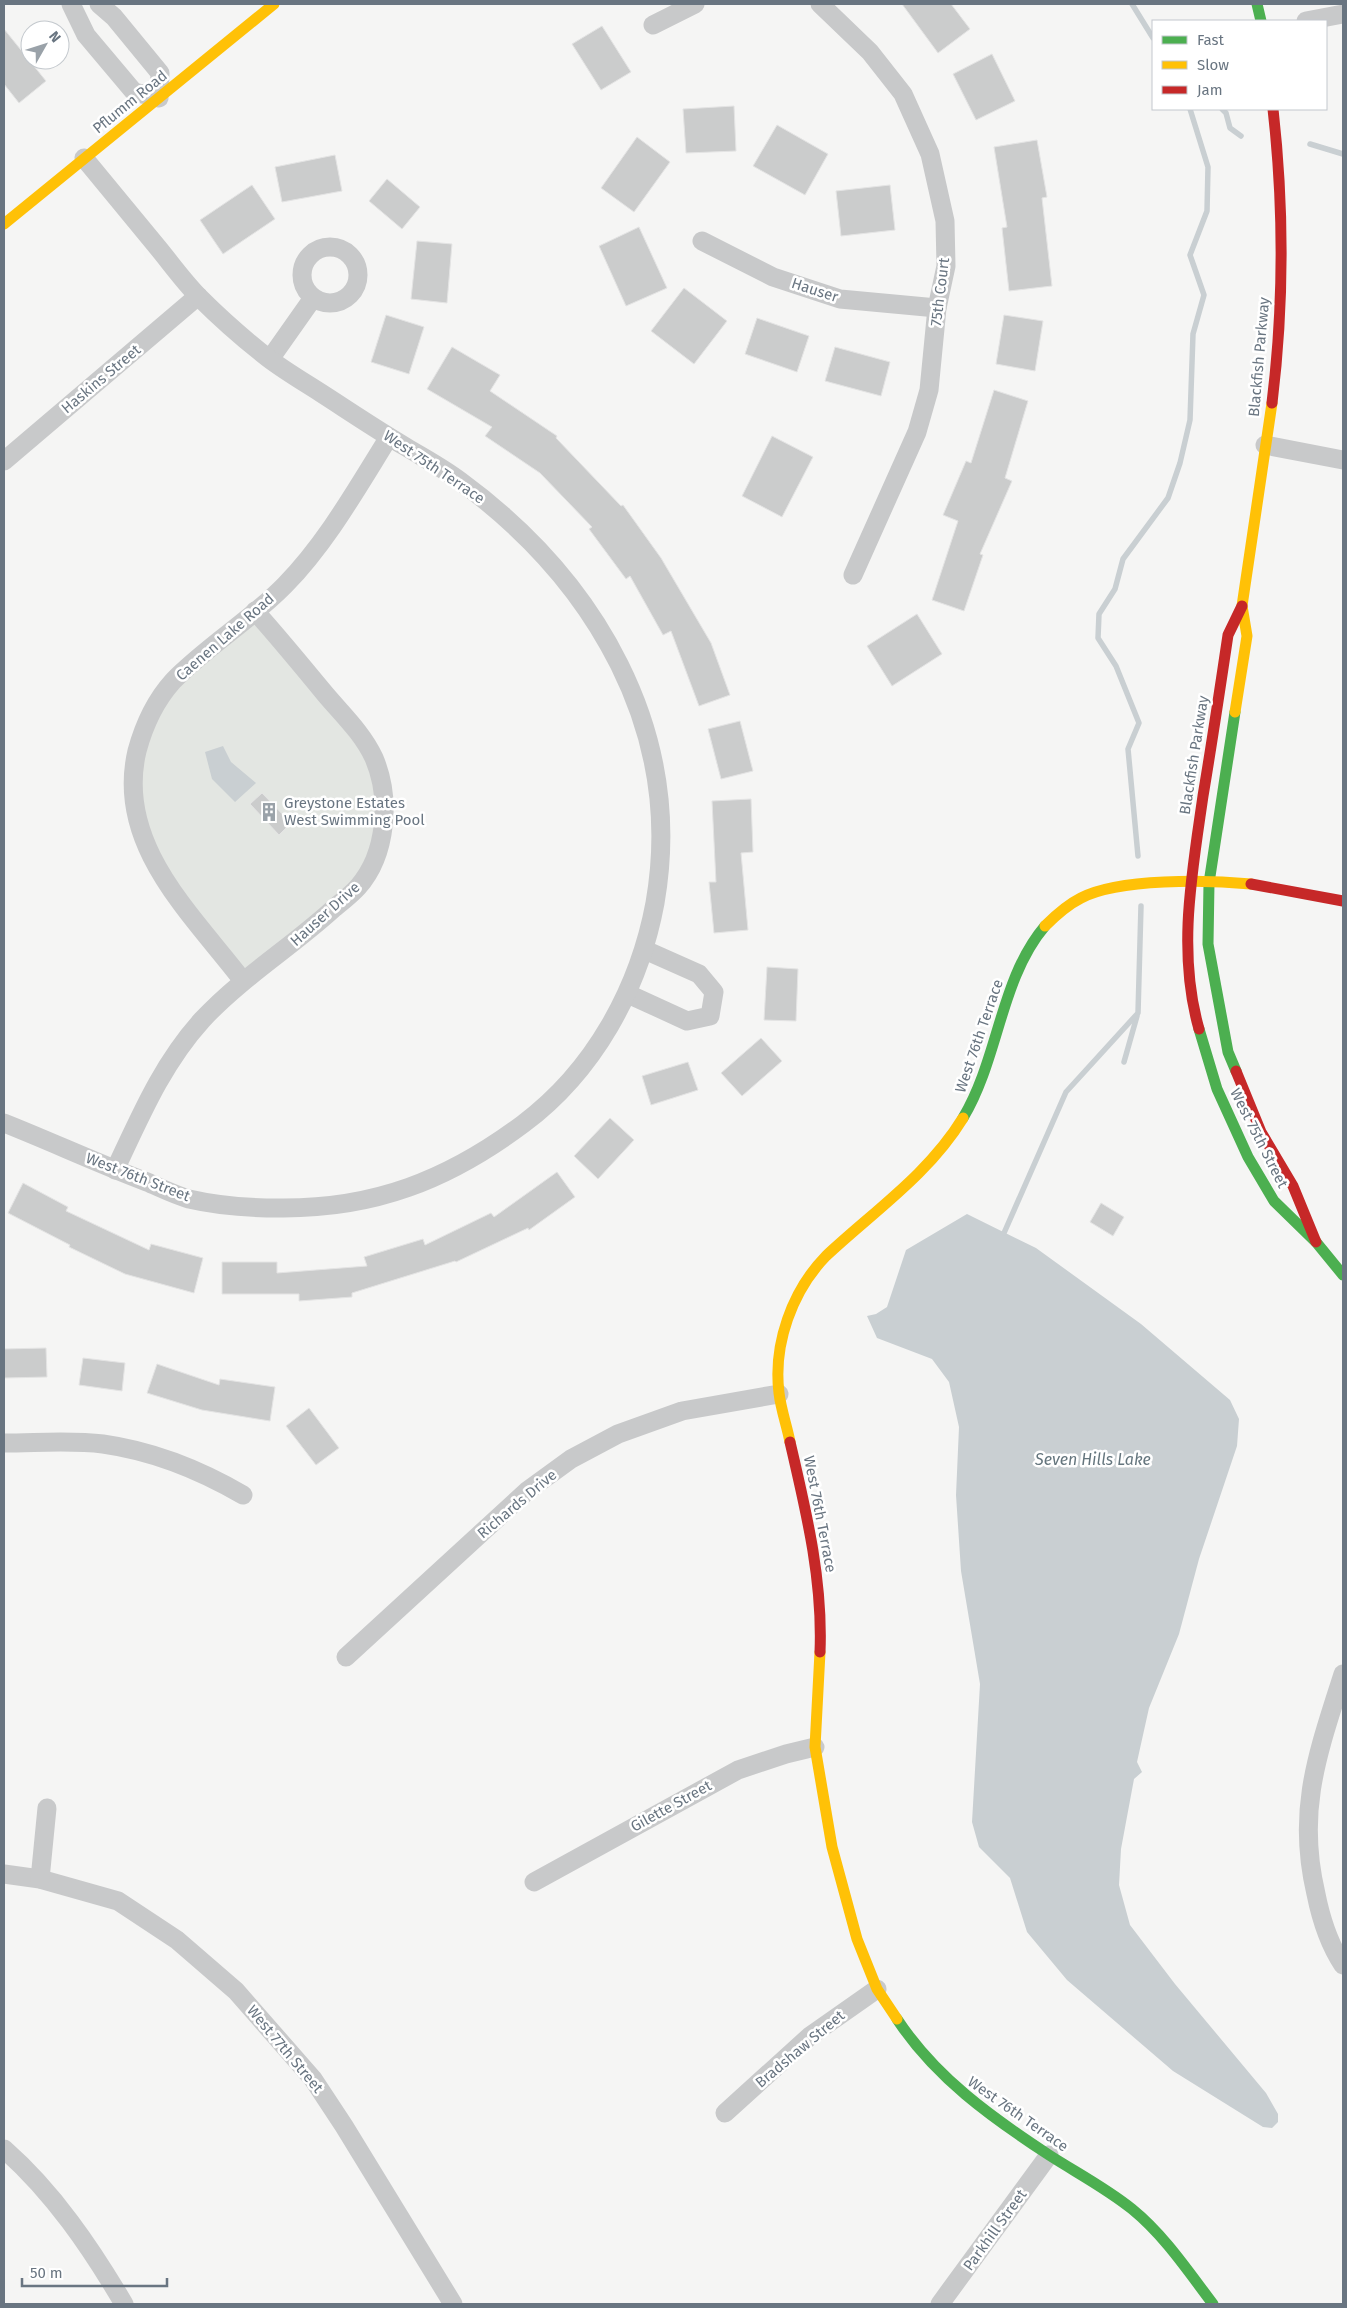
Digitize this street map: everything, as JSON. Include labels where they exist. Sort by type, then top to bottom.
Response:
[{"type":"main road","name":"Pflumm Road","points":[[4,224],[274,4]]},
{"type":"main road","points":[[1257,4],[1261,20]]},
{"type":"main road","name":"Blackfish Parkway","points":[[1209,883],[1247,636],[1242,606],[1276,365],[1281,267],[1279,156],[1273,110]]},
{"type":"main road","name":"Blackfish Parkway","points":[[1190,883],[1228,635],[1242,606]]},
{"type":"main road","name":"West 76th Terrace","points":[[1209,883],[1152,882],[1111,887],[1080,899],[1055,916],[1037,935],[1021,960],[991,1055],[966,1114],[944,1147],[918,1177],[835,1248],[816,1268],[792,1306],[779,1352],[777,1375],[779,1394],[810,1526],[818,1586],[820,1646],[815,1747],[832,1847],[857,1938],[877,1990],[910,2039],[954,2087],[986,2112],[1049,2155],[1102,2187],[1161,2236],[1213,2304]]},
{"type":"main road","name":"West 75th Street","points":[[1190,883],[1187,959],[1190,992],[1217,1090],[1248,1157],[1274,1201],[1316,1242],[1343,1275]]},
{"type":"main road","points":[[1209,883],[1249,884],[1343,901]]},
{"type":"main road","name":"West 75th Street","points":[[1209,883],[1208,944],[1228,1052],[1261,1132],[1294,1186],[1316,1242]]},
{"type":"street","points":[[71,4],[86,35],[134,92],[159,98],[160,73],[114,17],[99,4]]},
{"type":"street","points":[[654,25],[695,4]]},
{"type":"street","name":"75th Court","points":[[820,4],[870,52],[903,94],[930,154],[945,221],[946,266],[936,308],[930,390],[916,432],[853,575]]},
{"type":"street","points":[[1311,20],[1343,14]]},
{"type":"street","name":"West 75th Terrace","points":[[84,158],[198,296],[270,359],[389,437],[456,478],[496,509],[533,545],[597,623],[624,671],[645,727],[652,751],[658,792],[660,874],[645,950],[628,994]]},
{"type":"street","name":"Hauser","points":[[702,241],[773,277],[840,299],[936,308]]},
{"type":"street","name":"Haskins Street","points":[[4,462],[198,296]]},
{"type":"street","points":[[270,359],[313,298]]},
{"type":"street","name":"Caenen Lake Road","points":[[243,981],[158,871],[139,829],[133,797],[134,765],[142,733],[156,703],[172,682],[285,586],[326,537],[389,437]]},
{"type":"street","points":[[1265,444],[1343,460]]},
{"type":"street","name":"Hauser Drive","points":[[115,1170],[158,1081],[180,1046],[203,1019],[243,981],[310,930],[358,888],[376,853],[382,831],[384,807],[380,777],[365,742],[255,611]]},
{"type":"street","points":[[628,994],[687,1021],[710,1016],[714,992],[699,974],[645,950]]},
{"type":"street","name":"West 76th Street","points":[[4,1123],[115,1170],[188,1198],[240,1208],[318,1209],[370,1200],[421,1185],[484,1154],[542,1110],[571,1082],[595,1050],[628,994]]},
{"type":"street","name":"Richards Drive","points":[[346,1657],[527,1491],[571,1460],[618,1434],[682,1411],[779,1394]]},
{"type":"street","points":[[4,1443],[95,1444],[144,1452],[188,1467],[243,1495]]},
{"type":"street","points":[[1343,1674],[1326,1728],[1309,1797],[1307,1829],[1309,1866],[1320,1914],[1343,1965]]},
{"type":"street","name":"Gilette Street","points":[[534,1882],[738,1770],[786,1754],[815,1747]]},
{"type":"street","points":[[40,1880],[47,1808]]},
{"type":"street","name":"West 77th Street","points":[[4,1874],[40,1880],[118,1901],[177,1940],[236,1992],[313,2079],[453,2304]]},
{"type":"street","name":"Bradshaw Street","points":[[726,2113],[810,2036],[877,1990]]},
{"type":"street","points":[[4,2149],[33,2178],[70,2221],[100,2263],[124,2304]]},
{"type":"street","name":"Parkhill Street","points":[[940,2304],[1049,2155]]},
{"type":"shaded area","points":[[255,611],[380,777],[368,872],[243,981],[158,871],[133,797],[156,703]]},
{"type":"water","points":[[223,746],[231,762],[256,783],[235,802],[212,779],[205,752]]},
{"type":"water","name":"Seven Hills Lake","points":[[967,1214],[1036,1248],[1141,1324],[1230,1400],[1239,1419],[1237,1446],[1199,1559],[1179,1634],[1149,1708],[1137,1762],[1142,1772],[1134,1779],[1121,1849],[1119,1885],[1130,1925],[1175,1984],[1266,2093],[1278,2114],[1278,2122],[1272,2128],[1263,2127],[1173,2071],[1067,1980],[1027,1932],[1010,1878],[979,1847],[972,1822],[980,1684],[961,1571],[956,1495],[959,1427],[949,1382],[932,1359],[877,1338],[867,1316],[876,1314],[887,1307],[906,1250]]},
{"type":"building","points":[[902,4],[951,4],[970,29],[938,53]]},
{"type":"building","points":[[602,26],[631,72],[601,90],[572,44]]},
{"type":"building","points":[[4,29],[20,49],[20,70],[37,70],[46,81],[19,103],[4,84]]},
{"type":"building","points":[[992,54],[1015,101],[976,120],[953,74]]},
{"type":"building","points":[[734,106],[736,151],[686,153],[683,109]]},
{"type":"building","points":[[777,125],[828,154],[805,195],[753,166]]},
{"type":"building","points":[[637,137],[670,162],[634,212],[601,188]]},
{"type":"building","points":[[1037,140],[1047,197],[1042,198],[1052,286],[1009,291],[1002,228],[1007,227],[994,147]]},
{"type":"building","points":[[335,155],[342,191],[282,202],[275,167]]},
{"type":"building","points":[[387,179],[420,207],[402,229],[369,201]]},
{"type":"building","points":[[252,185],[275,219],[223,254],[200,220]]},
{"type":"building","points":[[890,185],[895,230],[841,236],[836,191]]},
{"type":"building","points":[[639,227],[667,288],[626,306],[599,246]]},
{"type":"building","points":[[417,241],[452,244],[447,303],[411,299]]},
{"type":"building","points":[[684,288],[727,321],[694,364],[651,331]]},
{"type":"building","points":[[386,315],[424,327],[409,374],[371,362]]},
{"type":"building","points":[[1004,315],[1043,321],[1035,371],[996,364]]},
{"type":"building","points":[[757,318],[809,336],[797,372],[745,354]]},
{"type":"building","points":[[452,347],[500,375],[490,391],[557,436],[556,438],[621,506],[623,505],[661,558],[711,643],[730,695],[699,706],[671,631],[663,635],[630,576],[626,579],[589,529],[592,527],[540,473],[485,436],[492,427],[427,389]]},
{"type":"building","points":[[835,347],[890,362],[881,396],[825,381]]},
{"type":"building","points":[[994,390],[1028,401],[1005,478],[1012,481],[980,554],[983,555],[964,611],[932,600],[958,521],[943,515],[966,461],[971,463]]},
{"type":"building","points":[[772,436],[813,457],[782,517],[742,496]]},
{"type":"building","points":[[917,614],[942,654],[892,686],[867,646]]},
{"type":"building","points":[[740,721],[753,771],[721,779],[708,729]]},
{"type":"building","name":"Greystone Estates West Swimming Pool","points":[[262,793],[291,823],[279,835],[250,804]]},
{"type":"building","points":[[751,799],[753,852],[741,853],[748,930],[714,933],[709,882],[716,882],[712,801]]},
{"type":"building","points":[[767,967],[798,969],[796,1021],[764,1020]]},
{"type":"building","points":[[761,1038],[782,1061],[742,1096],[721,1073]]},
{"type":"building","points":[[688,1062],[698,1090],[651,1105],[642,1076]]},
{"type":"building","points":[[610,1118],[634,1140],[598,1179],[574,1156]]},
{"type":"building","points":[[557,1172],[575,1197],[529,1230],[528,1228],[456,1262],[352,1293],[352,1297],[299,1301],[299,1294],[222,1294],[222,1262],[277,1262],[277,1273],[367,1266],[364,1257],[423,1239],[425,1245],[491,1213],[494,1217]]},
{"type":"building","points":[[23,1183],[68,1207],[66,1211],[149,1250],[151,1244],[203,1258],[194,1293],[125,1274],[69,1247],[70,1245],[8,1213]]},
{"type":"building","points":[[1101,1203],[1124,1217],[1113,1236],[1090,1222]]},
{"type":"building","points":[[46,1348],[47,1377],[4,1378],[4,1349]]},
{"type":"building","points":[[83,1358],[125,1363],[122,1391],[79,1385]]},
{"type":"building","points":[[157,1364],[219,1385],[220,1379],[275,1387],[270,1421],[202,1410],[147,1393]]},
{"type":"building","points":[[309,1408],[339,1448],[316,1465],[286,1426]]},
{"type":"waterway","points":[[1132,4],[1152,36]]},
{"type":"waterway","points":[[1138,856],[1128,749],[1139,723],[1116,666],[1098,638],[1099,614],[1115,589],[1123,559],[1168,498],[1180,463],[1190,420],[1193,334],[1204,295],[1190,255],[1207,211],[1208,167],[1190,110]]},
{"type":"waterway","points":[[1223,110],[1226,113],[1230,128],[1241,136]]},
{"type":"waterway","points":[[1310,144],[1343,154]]},
{"type":"waterway","points":[[1004,1233],[1066,1092],[1138,1013],[1141,906]]},
{"type":"waterway","points":[[1124,1062],[1137,1016]]},
{"type":"traffic: fast","points":[[1257,4],[1261,20]]},
{"type":"traffic: fast","points":[[1235,712],[1209,883],[1208,944],[1228,1052],[1236,1071]]},
{"type":"traffic: fast","points":[[963,1118],[985,1070],[1018,970],[1030,947],[1045,926]]},
{"type":"traffic: fast","points":[[1199,1029],[1217,1089],[1248,1157],[1274,1201],[1316,1242],[1343,1275]]},
{"type":"traffic: fast","points":[[897,2019],[912,2040],[946,2078],[985,2111],[1049,2155],[1112,2194],[1144,2219],[1175,2254],[1213,2304]]},
{"type":"traffic: slow","points":[[4,224],[274,4]]},
{"type":"traffic: slow","points":[[1235,712],[1247,636],[1242,606],[1272,403]]},
{"type":"traffic: slow","points":[[1045,926],[1062,910],[1097,891],[1164,882],[1188,881],[1251,884]]},
{"type":"traffic: slow","points":[[790,1442],[779,1393],[779,1356],[782,1337],[788,1319],[803,1285],[826,1256],[917,1175],[934,1157],[963,1118]]},
{"type":"traffic: slow","points":[[820,1652],[815,1747],[832,1847],[857,1939],[877,1989],[897,2019]]},
{"type":"traffic: jam","points":[[1272,403],[1279,330],[1281,256],[1281,219],[1273,110]]},
{"type":"traffic: jam","points":[[1199,1029],[1192,1000],[1189,971],[1188,942],[1191,883],[1228,635],[1242,606]]},
{"type":"traffic: jam","points":[[1251,884],[1343,901]]},
{"type":"traffic: jam","points":[[1236,1071],[1261,1132],[1293,1186],[1316,1242]]},
{"type":"traffic: jam","points":[[790,1442],[816,1572],[819,1599],[820,1652]]},
{"type":"place","name":"Greystone Estates West Swimming Pool","points":[[269,812]]}]
